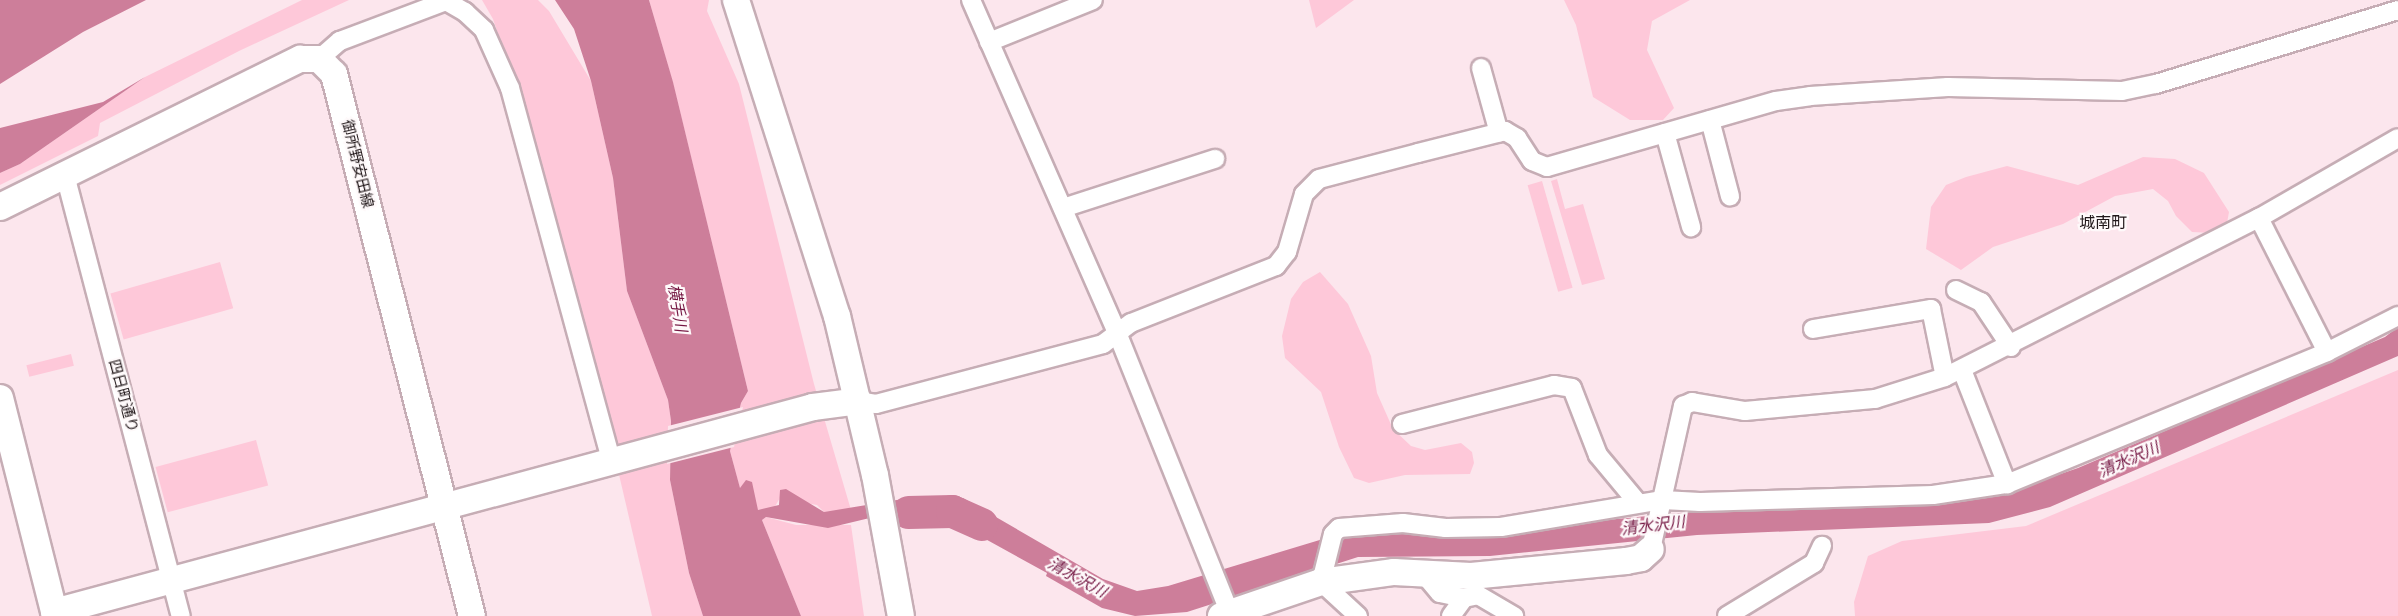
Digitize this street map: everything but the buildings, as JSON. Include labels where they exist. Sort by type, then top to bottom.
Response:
[{"type":"street","points":[[736,0],[837,316],[859,401],[901,616]]},
{"type":"street","points":[[971,0],[1118,335],[1212,566],[1226,611],[1322,577],[1395,572],[1471,576],[1641,558],[1651,549],[1683,406],[1692,402],[1745,411],[1875,399],[1945,377],[2011,347],[2259,218],[2398,138]]},
{"type":"street","points":[[989,42],[1093,0]]},
{"type":"street","points":[[0,207],[300,59],[319,59],[340,41],[446,1],[465,12],[484,30],[510,88],[611,460]]},
{"type":"street","points":[[0,398],[53,615],[444,505],[813,407],[859,401],[876,404],[1103,344],[1118,335],[1131,323],[1276,266],[1287,252],[1304,194],[1319,178],[1505,131],[1517,138],[1532,160],[1547,167],[1776,101],[1948,87],[2122,91],[2156,84],[2398,10]]},
{"type":"street","name":"御所野安田線","points":[[319,59],[334,74],[472,616]]},
{"type":"street","points":[[1480,68],[1499,133]]},
{"type":"street","points":[[1710,120],[1730,196]]},
{"type":"street","points":[[1665,133],[1691,227]]},
{"type":"street","points":[[1063,208],[1215,159]]},
{"type":"street","name":"四日町通り","points":[[65,175],[181,616]]},
{"type":"street","points":[[2259,218],[2327,352]]},
{"type":"street","points":[[1956,290],[1981,303],[2011,347]]},
{"type":"street","points":[[1813,329],[1931,309],[1945,377]]},
{"type":"street","points":[[1322,577],[1332,531],[1403,523],[1501,527],[1555,520],[1638,503],[1933,495],[2007,484],[2327,352],[2398,316]]},
{"type":"street","points":[[1962,370],[2007,484]]},
{"type":"street","points":[[1402,424],[1554,385],[1572,388],[1598,455],[1638,503]]},
{"type":"street","points":[[1727,616],[1814,564],[1822,546]]},
{"type":"street","points":[[1423,573],[1440,593],[1464,598],[1478,595],[1515,616]]},
{"type":"street","points":[[1322,577],[1358,616]]},
{"type":"street","points":[[1451,616],[1464,598]]},
{"type":"shaded area","points":[[302,0],[349,0],[239,51],[100,123],[98,136],[0,185],[0,173],[20,164],[145,77]]},
{"type":"shaded area","points":[[482,0],[538,0],[549,11],[591,81],[613,178],[627,291],[668,400],[671,421],[670,480],[689,573],[703,616],[652,616],[610,436],[517,91],[493,19]]},
{"type":"shaded area","points":[[649,0],[709,0],[707,11],[739,84],[814,384],[851,510],[824,512],[817,505],[780,498],[774,508],[758,510],[740,489],[730,451],[741,403],[748,391],[673,83]]},
{"type":"shaded area","points":[[1309,0],[1354,0],[1316,28]]},
{"type":"shaded area","points":[[1564,0],[1690,0],[1652,21],[1647,50],[1674,108],[1663,120],[1630,120],[1593,97],[1576,25]]},
{"type":"shaded area","points":[[2143,157],[2175,159],[2204,173],[2229,212],[2227,223],[2212,233],[2192,232],[2176,216],[2168,201],[2153,189],[2115,196],[2063,224],[1993,247],[1961,270],[1926,249],[1931,207],[1946,185],[2007,166],[2078,185]]},
{"type":"shaded area","points":[[1557,179],[1565,209],[1583,204],[1605,279],[1582,285],[1551,181]]},
{"type":"shaded area","points":[[1542,181],[1573,288],[1558,292],[1528,185]]},
{"type":"shaded area","points":[[220,262],[233,308],[124,340],[110,293]]},
{"type":"shaded area","points":[[1320,272],[1348,304],[1371,356],[1377,393],[1393,429],[1411,446],[1425,450],[1461,443],[1472,452],[1474,463],[1470,474],[1405,475],[1369,483],[1354,478],[1339,447],[1321,392],[1285,358],[1282,336],[1291,299],[1303,282]]},
{"type":"shaded area","points":[[71,354],[74,366],[29,377],[26,365]]},
{"type":"shaded area","points":[[2398,370],[2398,616],[1855,616],[1854,602],[1868,556],[1902,541],[2026,526]]},
{"type":"shaded area","points":[[256,440],[268,485],[168,512],[156,467]]},
{"type":"shaded area","points":[[766,517],[796,525],[851,525],[864,616],[801,616],[762,520]]},
{"type":"water","points":[[0,0],[146,0],[83,32],[0,84]]},
{"type":"water","name":"横手川","points":[[555,0],[649,0],[673,82],[748,391],[741,403],[730,451],[740,488],[746,480],[752,482],[758,510],[779,505],[780,490],[786,489],[824,512],[903,499],[963,498],[1103,579],[1137,591],[1168,586],[1323,539],[1365,531],[1565,524],[1710,510],[1937,505],[1999,495],[2078,468],[2385,337],[2398,327],[2398,356],[2050,507],[1989,523],[1697,535],[1490,556],[1358,557],[1187,612],[1135,616],[1102,608],[1046,576],[1047,573],[940,514],[940,506],[924,505],[828,528],[766,517],[762,520],[801,616],[703,616],[689,573],[670,480],[671,421],[668,400],[627,291],[613,178],[591,81],[574,29]]},
{"type":"water","points":[[145,77],[20,164],[0,173],[0,128],[103,102]]},
{"type":"pier","points":[[743,407],[734,447],[667,464],[668,426]]},
{"type":"waterway","name":"清水沢川","points":[[908,512],[952,511],[981,524]]},
{"type":"district","name":"城南町","points":[[2103,223]]}]
